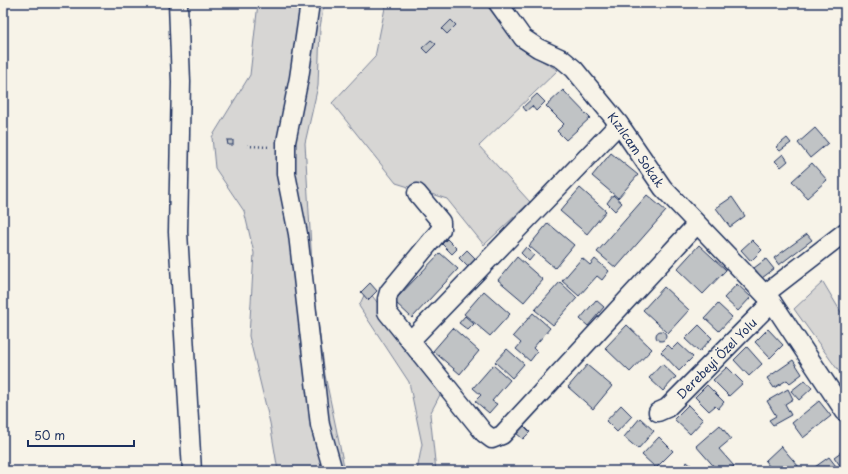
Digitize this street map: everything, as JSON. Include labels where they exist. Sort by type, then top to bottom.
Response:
[{"type":"street","points":[[178,3],[181,82],[178,232],[192,471]]},
{"type":"street","points":[[310,3],[286,148],[286,174],[298,234],[320,426],[333,471]]},
{"type":"street","name":"Kızılcam Sokak","points":[[498,3],[523,38],[538,48],[562,59],[574,69],[619,124],[663,188],[769,298],[845,412]]},
{"type":"street","points":[[410,341],[619,124]]},
{"type":"street","points":[[417,193],[441,222],[441,229],[389,292],[387,299],[387,312],[484,433],[492,439],[502,435],[697,224]]},
{"type":"street","name":"Derebeyi Özel Yolu","points":[[658,412],[667,408],[769,298],[845,232]]},
{"type":"path","points":[[247,146],[286,148]]},
{"type":"shaded area","points":[[258,3],[324,3],[320,28],[318,86],[305,143],[313,282],[325,375],[345,471],[278,471],[270,423],[249,336],[254,253],[244,211],[215,168],[212,137],[250,75]]},
{"type":"shaded area","points":[[386,3],[485,3],[518,47],[558,70],[479,146],[530,202],[484,245],[447,199],[396,183],[332,103],[375,57]]},
{"type":"shaded area","points":[[823,282],[845,319],[845,380],[794,309]]},
{"type":"shaded area","points":[[367,289],[443,389],[430,414],[436,471],[417,471],[422,444],[409,382],[359,306]]},
{"type":"building","points":[[451,20],[456,25],[447,34],[442,29]]},
{"type":"building","points":[[431,40],[436,44],[427,53],[422,48]]},
{"type":"building","points":[[563,90],[590,118],[566,140],[557,131],[564,124],[546,106]]},
{"type":"building","points":[[537,94],[545,102],[536,111],[532,106],[526,111],[523,107]]},
{"type":"building","points":[[815,128],[828,143],[810,158],[798,143]]},
{"type":"building","points":[[787,138],[791,143],[780,151],[776,147]]},
{"type":"building","points":[[227,140],[233,140],[233,145],[228,145]]},
{"type":"building","points":[[611,153],[638,175],[618,198],[592,176]]},
{"type":"building","points":[[783,154],[788,161],[781,167],[775,161]]},
{"type":"building","points":[[812,163],[827,180],[807,198],[792,181]]},
{"type":"building","points":[[580,188],[606,211],[587,234],[560,211]]},
{"type":"building","points":[[613,195],[622,203],[615,211],[607,203]]},
{"type":"building","points":[[647,195],[666,211],[616,268],[597,252]]},
{"type":"building","points":[[732,197],[745,216],[730,227],[716,208]]},
{"type":"building","points":[[548,223],[574,245],[555,268],[529,246]]},
{"type":"building","points":[[807,234],[812,240],[779,265],[774,258]]},
{"type":"building","points":[[447,239],[457,249],[452,254],[442,244]]},
{"type":"building","points":[[752,240],[762,250],[751,261],[741,250]]},
{"type":"building","points":[[699,245],[726,270],[703,294],[677,269]]},
{"type":"building","points":[[526,247],[534,255],[529,261],[521,253]]},
{"type":"building","points":[[467,250],[476,259],[468,267],[459,258]]},
{"type":"building","points":[[440,253],[458,269],[412,318],[394,301]]},
{"type":"building","points":[[517,257],[543,280],[524,302],[498,280]]},
{"type":"building","points":[[582,258],[590,265],[595,259],[609,271],[602,280],[597,276],[579,296],[562,281]]},
{"type":"building","points":[[766,259],[774,269],[762,278],[754,268]]},
{"type":"building","points":[[560,282],[577,298],[553,325],[535,310]]},
{"type":"building","points":[[370,283],[377,291],[368,300],[361,292]]},
{"type":"building","points":[[737,284],[751,297],[738,311],[724,298]]},
{"type":"building","points":[[664,287],[689,310],[668,333],[643,310]]},
{"type":"building","points":[[484,291],[510,314],[490,336],[464,314]]},
{"type":"building","points":[[596,300],[604,307],[588,326],[580,319]]},
{"type":"building","points":[[718,304],[732,317],[719,331],[705,318]]},
{"type":"building","points":[[533,313],[550,328],[533,348],[537,352],[530,361],[516,349],[521,343],[513,336]]},
{"type":"building","points":[[465,316],[474,324],[468,330],[459,323]]},
{"type":"building","points":[[627,325],[652,349],[630,372],[605,348]]},
{"type":"building","points":[[699,325],[712,338],[699,352],[685,339]]},
{"type":"building","points":[[453,328],[479,351],[460,374],[433,351]]},
{"type":"building","points":[[768,329],[783,345],[770,358],[755,342]]},
{"type":"building","points":[[661,331],[666,336],[661,341],[656,336]]},
{"type":"building","points":[[678,343],[693,357],[679,371],[661,352],[668,345],[672,349]]},
{"type":"building","points":[[747,347],[762,364],[749,376],[734,360]]},
{"type":"building","points":[[507,349],[524,364],[512,378],[495,362]]},
{"type":"building","points":[[793,360],[802,374],[790,383],[787,380],[774,388],[767,378]]},
{"type":"building","points":[[662,364],[676,377],[663,391],[649,378]]},
{"type":"building","points":[[493,365],[510,380],[492,401],[497,404],[489,413],[475,401],[481,395],[473,388]]},
{"type":"building","points":[[587,365],[612,386],[593,409],[568,387]]},
{"type":"building","points":[[727,367],[743,383],[729,396],[713,380]]},
{"type":"building","points":[[805,380],[812,388],[799,400],[791,391]]},
{"type":"building","points":[[707,385],[724,402],[718,409],[715,406],[709,411],[695,397]]},
{"type":"building","points":[[788,389],[793,399],[785,404],[791,415],[773,425],[769,420],[776,416],[767,401]]},
{"type":"building","points":[[819,401],[831,416],[803,438],[792,423]]},
{"type":"building","points":[[621,405],[632,416],[617,432],[606,421]]},
{"type":"building","points":[[688,405],[703,420],[690,434],[674,419]]},
{"type":"building","points":[[640,418],[654,431],[638,449],[624,437]]},
{"type":"building","points":[[720,425],[731,439],[719,449],[734,466],[728,471],[718,471],[696,446]]},
{"type":"building","points":[[524,426],[530,432],[523,439],[516,433]]},
{"type":"building","points":[[659,437],[673,451],[656,468],[642,455]]},
{"type":"building","points":[[781,446],[799,467],[795,471],[773,471],[765,461]]},
{"type":"building","points":[[845,449],[845,471],[844,471],[834,457]]},
{"type":"building","points":[[829,457],[839,470],[817,471],[815,467]]},
{"type":"building","points":[[687,462],[698,471],[680,471]]}]
